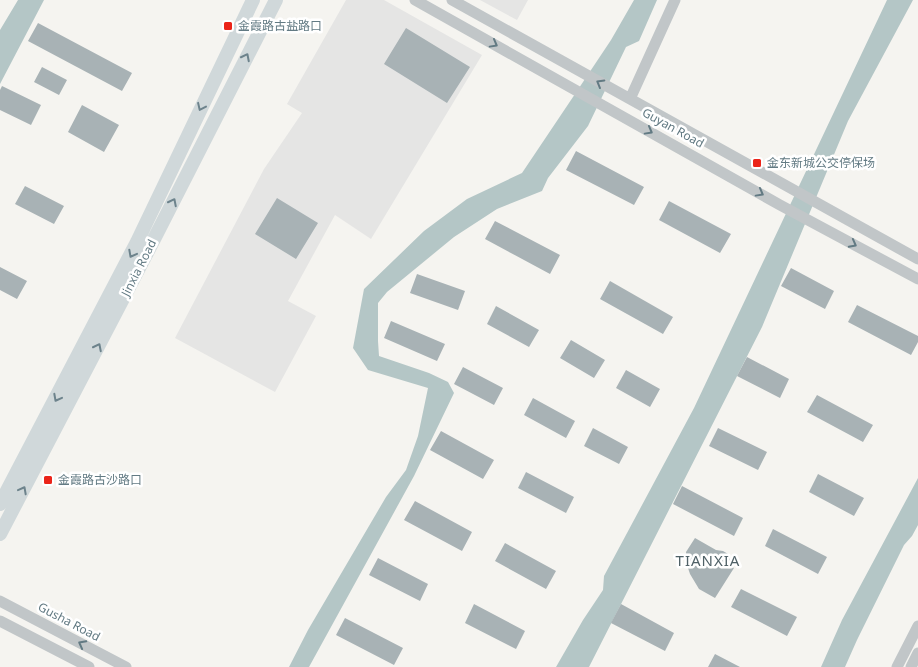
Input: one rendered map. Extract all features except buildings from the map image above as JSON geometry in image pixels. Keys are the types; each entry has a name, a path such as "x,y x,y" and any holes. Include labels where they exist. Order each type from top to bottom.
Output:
{"main road":[{"name":"Jinxia Road","path":"0,504 137,242 253,0"},
{"name":"Jinxia Road","path":"0,534 276,0"}],"street":[{"name":"Guyan Road","path":"415,0 780,205 918,279"},
{"name":"Guyan Road","path":"452,0 918,259"},
{"path":"630,99 675,0"},
{"name":"Gusha Road","path":"0,601 126,667"},
{"path":"0,621 89,667"},
{"path":"897,667 918,626"},
{"path":"910,667 918,653"}],"shaded area":[{"path":"18,0 44,0 0,84 0,30"},
{"path":"346,0 384,0 482,55 371,239 335,215 288,301 316,316 275,392 175,338 264,169 302,113 287,104"},
{"path":"480,0 528,0 517,20"},
{"path":"634,0 657,0 639,41 626,47 588,126 548,178 542,191 497,209 454,237 387,292 378,303 379,356 429,373 448,382 454,393 414,476 309,667 289,667 308,630 386,497 406,470 418,436 428,388 368,370 353,348 364,289 424,231 467,199 522,173 611,40"},
{"path":"887,0 913,0 848,121 762,327 589,667 556,667 603,590 604,576 694,408"},
{"path":"918,478 918,525 904,545 845,667 821,667 842,620"}],"place":[{"name":"金霞路古盐路口","path":"228,26"},
{"name":"金东新城公交停保场","path":"757,163"},
{"name":"金霞路古沙路口","path":"48,480"}],"district":[{"name":"TIANXIA","path":"708,561"}]}
